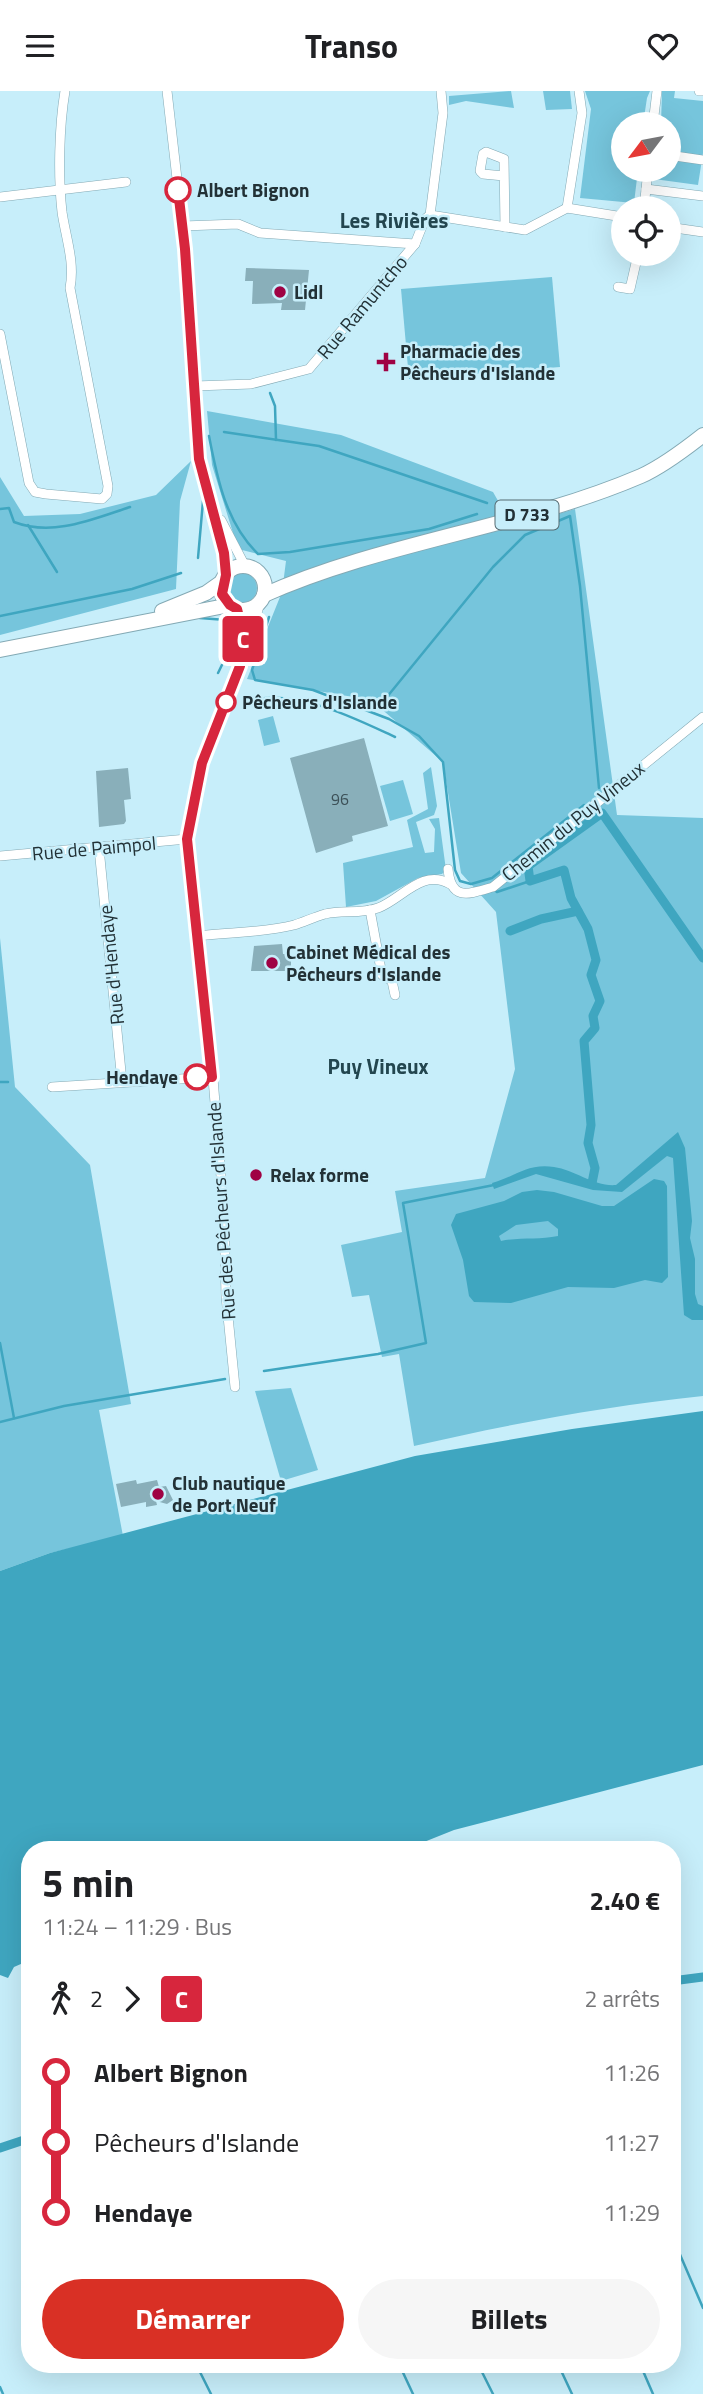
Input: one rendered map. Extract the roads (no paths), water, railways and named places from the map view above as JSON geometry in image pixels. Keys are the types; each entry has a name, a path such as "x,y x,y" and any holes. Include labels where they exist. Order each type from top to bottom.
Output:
{"main road":[{"name":"D 733","path":"262,599 340,568 511,520 642,475 703,435"},
{"path":"0,650 121,625 234,607 250,609 262,599 262,577 256,570 245,566 231,570 224,578 195,597 121,625"},
{"name":"D 733","path":"262,577 284,577 340,568"},
{"path":"224,578 222,594 234,607"}],"street":[{"path":"0,334 29,483 35,492 102,499 107,494 108,486 88,370 70,289 73,271 61,190 65,91"},
{"path":"167,91 183,226 199,459 224,553 224,578"},
{"path":"441,91 447,91"},
{"name":"Rue Ramuntcho","path":"195,386 251,384 309,369 415,244 425,219 430,215 443,113 441,91"},
{"path":"567,208 582,113 579,91"},
{"path":"654,112 657,91"},
{"path":"681,157 703,160"},
{"path":"504,176 505,227"},
{"path":"0,197 126,182"},
{"path":"645,196 647,182"},
{"path":"646,189 703,196"},
{"path":"430,215 525,230 567,208 611,215"},
{"path":"183,226 238,224 260,233 415,244"},
{"path":"681,229 703,232"},
{"path":"618,287 630,289 635,266"},
{"path":"209,492 234,550 245,566"},
{"name":"Rue des Pêcheurs d'Islande","path":"235,1387 226,1301 224,1213 187,839 202,763 240,666 262,599"},
{"name":"Rue des Pêcheurs d'Islande","path":"234,607 244,638 240,666"},
{"name":"Chemin du Puy Vineux","path":"370,910 380,907 420,882 442,880 456,891 468,894 491,887 703,717"},
{"name":"Rue de Paimpol","path":"0,856 187,839"},
{"name":"Rue d'Hendaye","path":"99,848 122,1082"},
{"path":"448,869 450,884"},
{"path":"198,936 264,930 293,925 326,914 370,910 382,975 392,981 395,995"},
{"path":"52,1087 212,1077"}],"waterway":[{"path":"270,393 275,406 276,440"},
{"path":"224,432 319,446 487,503"},
{"path":"209,436 224,499 238,528 258,554 290,552 429,529 477,514"},
{"path":"198,558 203,501"},
{"path":"0,509 9,508 14,522 43,528 73,525 130,507"},
{"path":"382,703 493,567 525,535 570,516 580,586 599,788"},
{"path":"28,525 57,572"},
{"path":"0,616 132,589 181,573"},
{"path":"269,617 252,670 255,680 313,690 389,719 419,736 443,762 455,870 460,881 471,884 492,878 584,805"},
{"path":"200,618 226,620 229,627 229,647 218,673"},
{"path":"246,702 264,698 303,701 342,713 395,737"},
{"path":"592,1183 595,1168 588,1143 591,1125 584,1041 595,1028 593,1016 600,1001 591,975 596,960 588,929 571,898 564,870 530,881 528,866 602,813 703,958"},
{"path":"495,890 497,892 530,881"},
{"path":"510,931 541,919 578,911"},
{"path":"0,1082 8,1082"},
{"path":"264,1371 378,1354 426,1343 403,1203 494,1185"},
{"path":"0,1343 14,1418"},
{"path":"0,1422 64,1406 225,1379"},
{"path":"681,1980 703,1977"},
{"path":"0,2148 21,2141"},
{"path":"681,2257 703,2308"},
{"path":"200,2373 211,2394"},
{"path":"403,2373 413,2394"},
{"path":"482,2373 493,2394"},
{"path":"562,2373 572,2394"},
{"path":"644,2373 653,2394"},
{"path":"0,2387 3,2394"}],"place":[{"name":"Albert Bignon","path":"178,190"},
{"name":"Lidl","path":"280,292"},
{"name":"Pharmacie des Pêcheurs d'Islande","path":"386,362"},
{"name":"Pêcheurs d'Islande","path":"226,702"},
{"name":"Cabinet Médical des Pêcheurs d'Islande","path":"272,963"},
{"name":"Hendaye","path":"197,1077"},
{"name":"Relax forme","path":"256,1175"},
{"name":"Club nautique de Port Neuf","path":"158,1494"}],"district":[{"name":"Les Rivières","path":"394,221"},
{"name":"Puy Vineux","path":"378,1067"}]}
